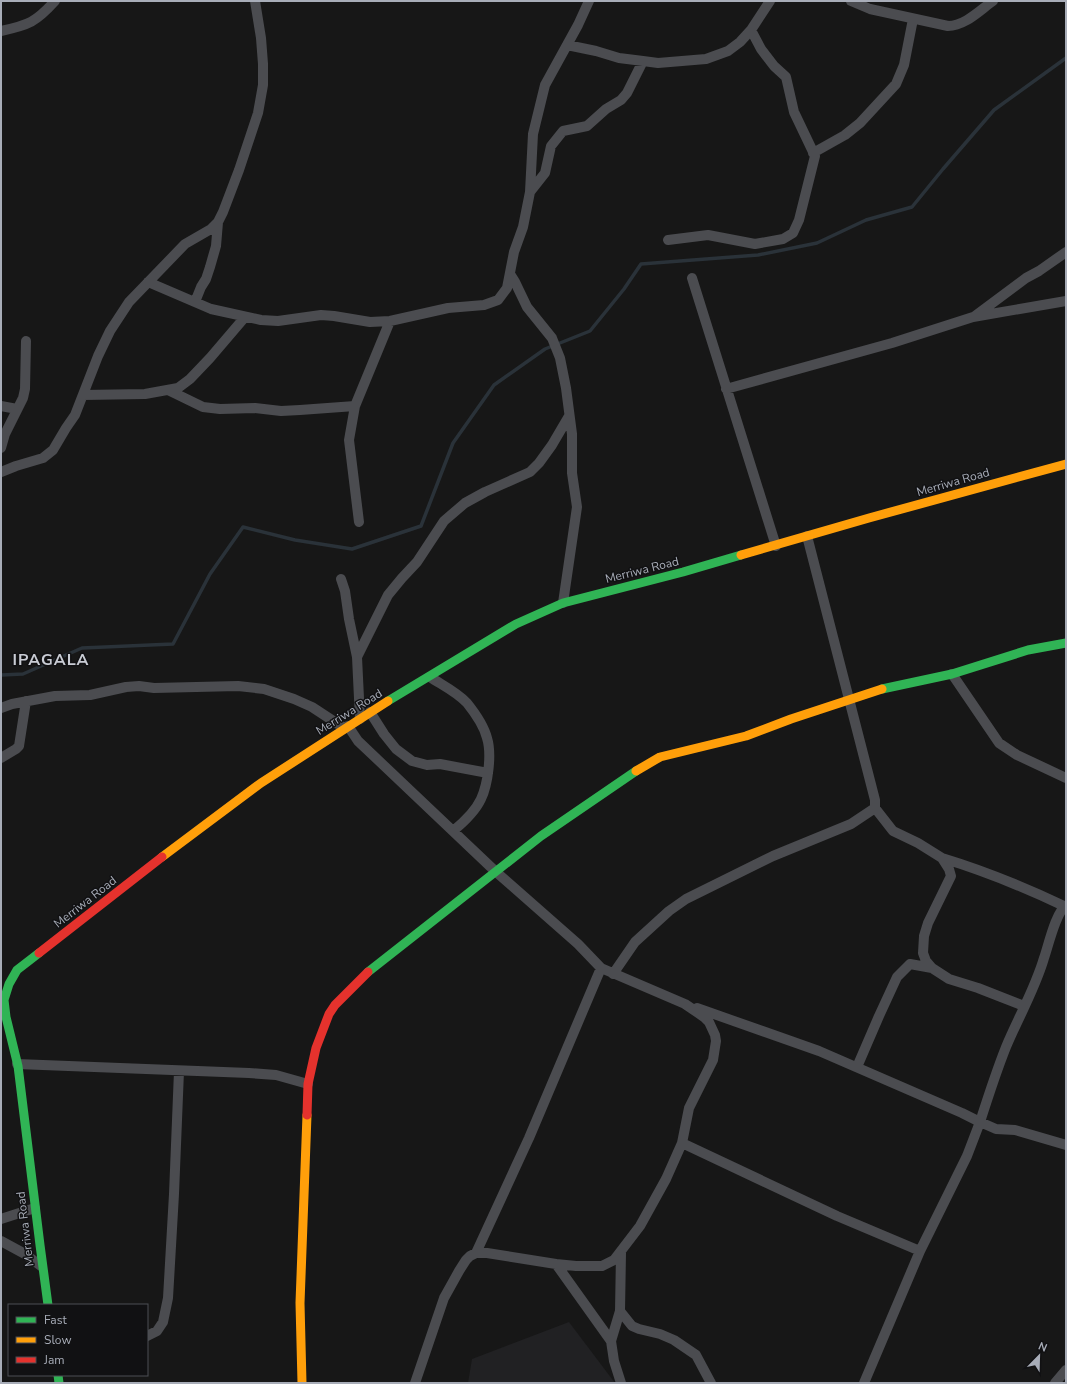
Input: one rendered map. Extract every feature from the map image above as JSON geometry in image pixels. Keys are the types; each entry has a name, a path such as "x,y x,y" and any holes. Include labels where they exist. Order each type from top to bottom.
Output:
{"street":[{"path":"1,31 30,23 39,17 55,1"},
{"path":"195,302 210,267 216,246 218,222 239,170 258,113 263,85 262,51 255,1"},
{"path":"148,282 211,309 261,320 278,321 321,315 370,322 390,321 448,308 484,306 498,300 507,288 514,252 523,227 530,192 533,134 543,90 547,79 578,25 589,1"},
{"path":"567,44 619,58 658,63 706,59 719,56 740,42 751,30 770,1"},
{"path":"851,1 870,9 952,26 971,17 993,1"},
{"path":"813,153 845,135 860,123 896,84 904,65 913,19"},
{"path":"668,240 708,235 755,244 783,239 793,233 799,220 810,181 815,156 794,112 786,77 774,66 761,49 751,30"},
{"path":"530,192 545,173 551,146 563,131 587,126 606,109 621,100 627,93 643,61"},
{"path":"1,472 43,458 52,452 66,428 76,415 98,356 110,331 129,302 185,244 205,233 218,222"},
{"path":"973,317 1026,278 1039,271 1066,252"},
{"path":"510,274 527,307 552,338 560,358 566,388 572,434 572,473 577,507 563,603"},
{"path":"692,278 776,546"},
{"path":"726,389 892,343 973,317 1066,301"},
{"path":"83,396 145,394 180,387 210,358 245,317"},
{"path":"359,522 349,440 355,406 390,321"},
{"path":"1,448 5,434 25,390 26,341"},
{"path":"168,390 203,407 220,409 255,408 281,411 355,406"},
{"path":"1,406 17,409"},
{"path":"357,657 388,595 417,562 444,521 465,503 485,492 530,472 539,463 552,445 569,416"},
{"name":"Merriwa Road","path":"48,1304 41,1266 17,1064 9,1034 2,997 17,970 217,815 261,783 370,712 516,624 563,603 683,572 1066,464"},
{"path":"807,536 875,800 875,808 892,831 918,843 942,858 975,868 1022,886 1065,906 1061,910 1052,932 1033,988 1005,1048 967,1156 920,1251 864,1383"},
{"path":"341,579 345,591 357,657 360,719"},
{"path":"302,1383 300,1304 308,1084 321,1031 329,1014 335,1005 369,971 541,836 638,769 660,757 746,736 791,719 884,688 952,674 1028,650 1066,643"},
{"path":"952,674 999,743 1017,755 1066,778"},
{"path":"430,677 460,696 468,704 477,717 488,739 488,773 481,799 465,821 453,831"},
{"path":"1,708 26,701 55,696 90,695 126,687 139,686 154,688 238,686 264,689 294,698 346,727 358,741 495,871 578,944 601,968 686,1004 819,1051 996,1129 1015,1130 1066,1146"},
{"path":"1,758 19,746 26,701"},
{"path":"370,712 396,749 412,761 427,765 440,764 488,773"},
{"path":"613,974 635,942 669,911 686,899 773,856 851,824 875,808"},
{"path":"942,858 949,869 951,876 928,923 923,943 924,957 932,968 949,979 978,988 1024,1006"},
{"path":"857,1067 878,1016 897,977 910,964 932,968"},
{"path":"415,1383 444,1298 461,1266 476,1252 529,1138 601,968"},
{"path":"6,971 17,970"},
{"path":"476,1252 556,1264 602,1266 614,1260 621,1253 640,1226 666,1180 682,1143 689,1108 713,1060 716,1041 710,1022 686,1004"},
{"path":"17,1064 276,1075 308,1084"},
{"path":"148,1336 158,1331 163,1322 168,1298 179,1071"},
{"path":"682,1143 837,1216 920,1251"},
{"path":"1,1219 35,1208"},
{"path":"1,1241 25,1254 41,1266"},
{"path":"621,1253 620,1311 611,1341 614,1361 621,1383"},
{"path":"556,1264 611,1341"},
{"path":"620,1311 632,1326 660,1334 674,1340 696,1355 711,1383"},
{"path":"1055,1383 1066,1370"}],"shaded area":[{"path":"569,1322 615,1383 468,1383 472,1359"}],"waterway":[{"path":"1,675 23,674 82,648 173,644 210,574 243,527 295,540 352,549 421,526 453,443 494,385 545,349 590,331 624,289 641,264 758,255 817,243 866,220 912,207 994,110 1066,58"}],"traffic: fast":[{"path":"388,701 516,624 563,603 683,572 741,555"},
{"path":"882,689 952,674 1028,650 1066,643"},
{"path":"368,972 541,836 636,771"},
{"path":"39,953 17,970 9,984 4,1000 6,1017 18,1066 48,1304"},
{"path":"58,1376 59,1383"}],"traffic: slow":[{"path":"741,555 1066,464"},
{"path":"636,771 660,757 746,736 791,719 882,689"},
{"path":"162,857 261,783 388,701"},
{"path":"302,1383 300,1303 307,1115"}],"traffic: jam":[{"path":"39,953 162,857"},
{"path":"307,1115 308,1084 316,1048 329,1014 335,1005 368,972"}],"district":[{"name":"IPAGALA","path":"51,659"}]}
